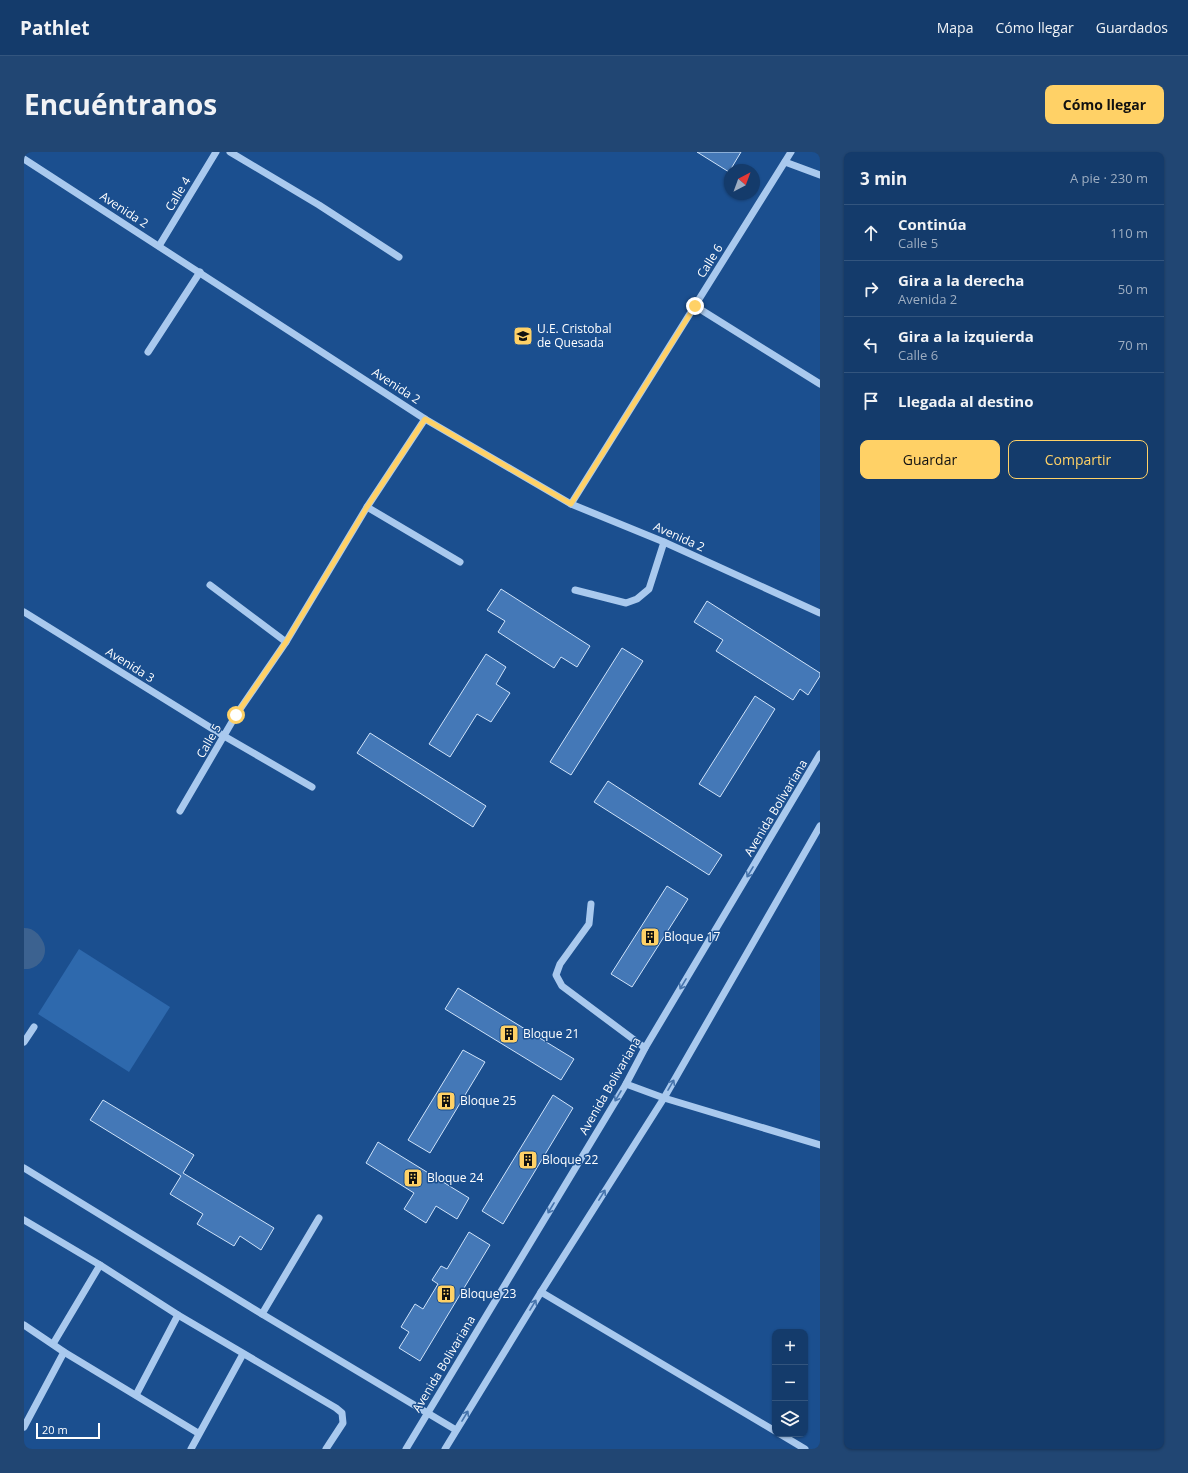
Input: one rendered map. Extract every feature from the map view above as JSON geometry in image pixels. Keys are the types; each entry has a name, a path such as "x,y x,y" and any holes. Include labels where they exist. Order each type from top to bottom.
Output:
{"street":[{"name":"Calle 4","path":"159,246 216,152"},
{"path":"230,152 319,205 399,257"},
{"name":"Calle 6","path":"571,504 791,152"},
{"name":"Avenida 2","path":"24,160 200,272 425,419 571,504 664,542 820,613"},
{"path":"785,162 820,175"},
{"path":"148,352 200,272"},
{"path":"695,306 820,384"},
{"name":"Calle 5","path":"180,811 236,715 286,642 367,507 425,419"},
{"path":"367,507 460,562"},
{"path":"575,590 626,603 637,599 649,589 664,542"},
{"path":"210,585 286,642"},
{"name":"Avenida 3","path":"24,612 224,736 312,788"},
{"name":"Avenida Bolivariana","path":"406,1449 626,1084 645,1048 820,754"},
{"path":"445,1449 541,1292 664,1098 820,826"},
{"path":"591,904 589,924 560,964 556,974 562,986 645,1048"},
{"path":"24,1042 34,1027"},
{"path":"626,1084 664,1098 820,1145"},
{"path":"24,1168 262,1314 456,1430"},
{"path":"262,1314 320,1218"},
{"path":"24,1220 100,1265 178,1315 336,1408 342,1413 343,1423 326,1449"},
{"path":"52,1344 100,1265"},
{"path":"541,1292 772,1429"},
{"path":"136,1396 178,1315"},
{"path":"24,1325 64,1352 198,1433"},
{"path":"24,1426 64,1352"},
{"path":"190,1449 243,1354"},
{"path":"785,1437 805,1449"}],"shaded area":[{"path":"79,949 170,1007 129,1072 38,1014"}],"building":[{"path":"697,152 741,152 734,164 724,164 724,169"},
{"path":"501,589 590,646 577,667 561,657 554,668 498,632 505,621 487,610"},
{"path":"707,601 820,673 820,676 808,695 800,689 793,700 716,651 723,640 694,622"},
{"path":"622,648 643,661 571,775 550,762"},
{"path":"486,654 506,667 496,684 510,693 491,722 477,714 450,757 429,744"},
{"path":"755,696 775,709 720,797 699,784"},
{"path":"370,733 486,806 473,827 357,753"},
{"path":"608,781 722,855 709,875 594,802"},
{"name":"Bloque 17","path":"667,886 688,899 632,987 611,974"},
{"name":"Bloque 21","path":"458,988 574,1059 561,1080 445,1009"},
{"name":"Bloque 25","path":"463,1050 485,1062 430,1153 408,1140"},
{"name":"Bloque 22","path":"553,1095 573,1108 503,1224 482,1211"},
{"path":"103,1100 194,1155 183,1173 274,1228 261,1250 240,1236 234,1246 197,1224 203,1214 170,1194 181,1176 90,1120"},
{"name":"Bloque 24","path":"378,1142 469,1198 457,1219 436,1206 426,1223 404,1209 414,1193 366,1163"},
{"name":"Bloque 23","path":"469,1232 490,1245 420,1361 399,1348 409,1332 401,1327 415,1304 423,1309 438,1284 432,1280 441,1266 447,1269"}],"place":[{"name":"U.E. Cristobal de Quesada","path":"523,336"},
{"name":"Bloque 17","path":"650,937"},
{"name":"Bloque 21","path":"509,1034"},
{"name":"Bloque 25","path":"446,1101"},
{"name":"Bloque 22","path":"528,1160"},
{"name":"Bloque 24","path":"413,1178"},
{"name":"Bloque 23","path":"446,1294"}],"route":[{"path":"236,715 286,642 367,507 425,419 571,504 695,306"}]}
